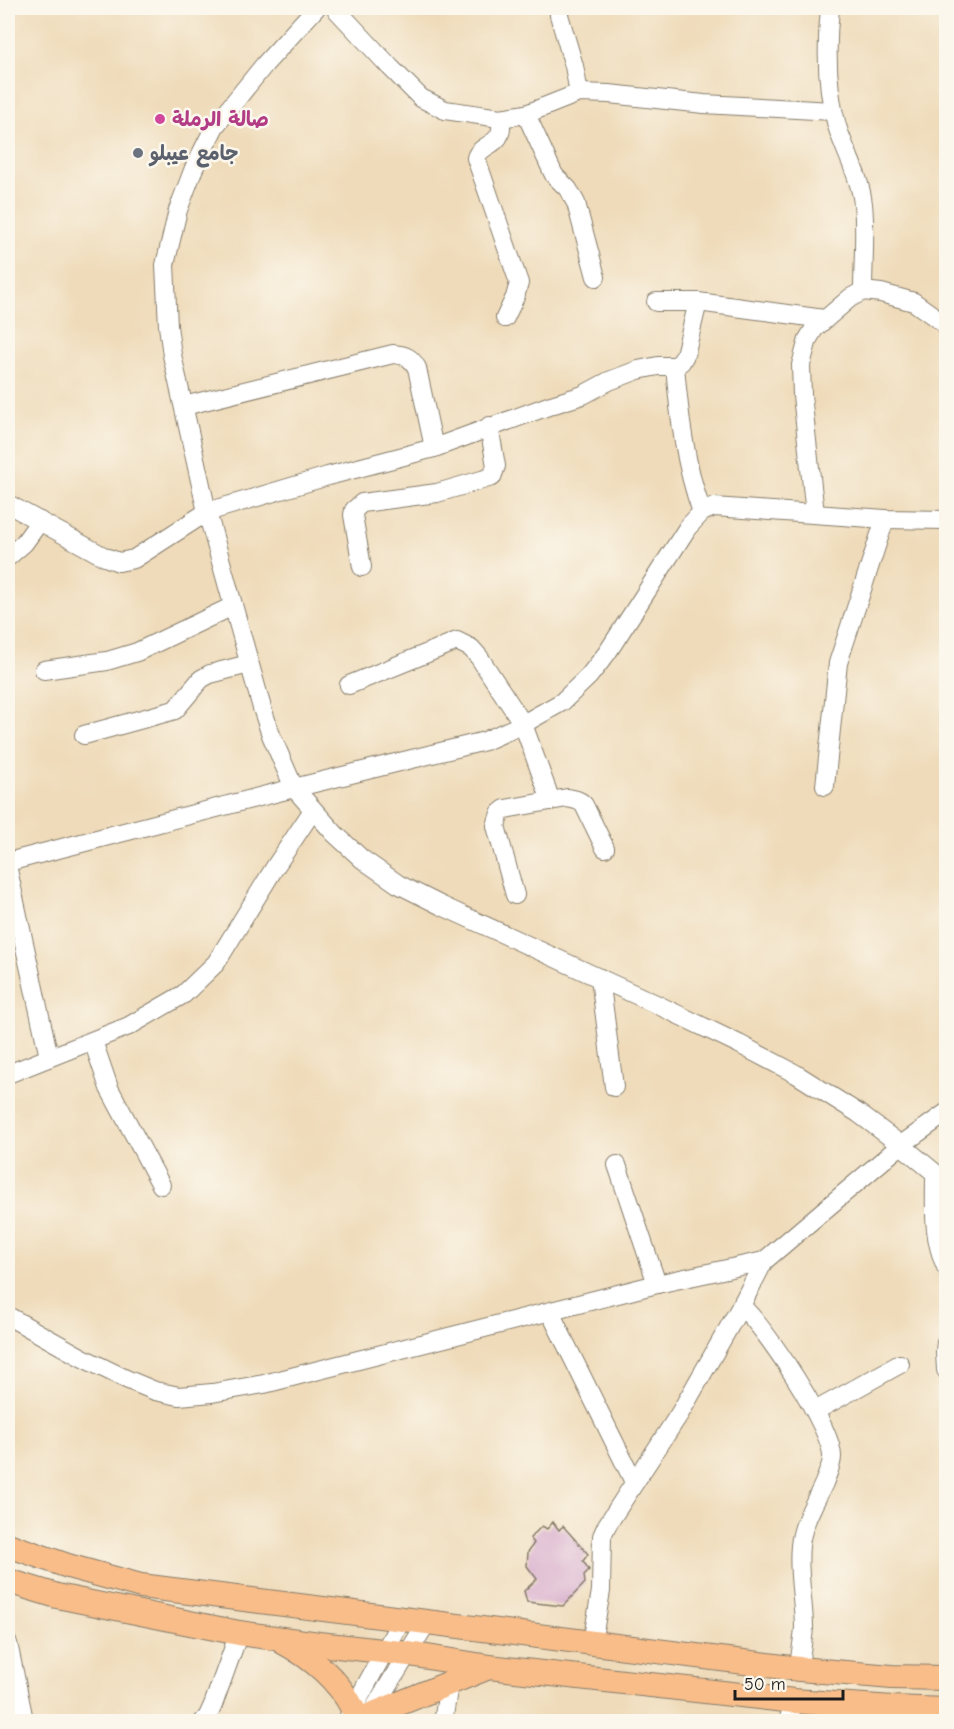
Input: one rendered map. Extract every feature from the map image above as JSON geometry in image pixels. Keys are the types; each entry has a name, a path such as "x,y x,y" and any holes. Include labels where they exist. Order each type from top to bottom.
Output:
{"main road":[{"path":"8,1545 68,1566 141,1586 799,1669 892,1677 946,1678"},
{"path":"8,1581 57,1596 239,1633 397,1653 791,1711 892,1708 946,1710"},
{"path":"276,1637 303,1653 337,1685 359,1717 489,1667"}],"street":[{"path":"316,8 265,64 215,126 194,168 178,210 165,266 172,355 207,512 271,735 294,788 362,859 398,884 739,1044 796,1074 849,1107 901,1145 941,1178 935,1231 946,1267"},
{"path":"335,8 421,98 445,110 500,118 526,114 579,93 704,104 833,111"},
{"path":"559,8 579,93"},
{"path":"830,8 828,72 833,111 860,188 863,204 863,291"},
{"path":"526,114 554,175 568,189 576,203 596,277"},
{"path":"500,118 499,137 479,151 476,158 519,283 505,318"},
{"path":"815,514 802,395 801,364 808,339 814,329 850,298 863,291 881,292 914,303 946,325"},
{"path":"656,302 698,302 824,319"},
{"path":"8,504 105,557 119,562 134,559 207,512 328,476 434,448 489,426 583,395 609,381 638,370 658,366 675,366 685,355 698,302"},
{"path":"184,406 393,354 404,355 413,360 417,368 434,448"},
{"path":"675,366 677,394 693,488 702,512"},
{"path":"362,567 353,515 358,506 362,503 437,493 492,477 496,466 489,426"},
{"path":"8,862 485,741 523,724 562,702 589,676 607,653 688,527 702,512 714,507 885,519 946,520"},
{"path":"825,786 838,663 885,519"},
{"path":"8,557 24,543 40,521"},
{"path":"44,670 107,661 137,652 233,606"},
{"path":"349,685 457,641 471,648 523,724 551,801"},
{"path":"84,735 175,710 201,679 210,674 249,664"},
{"path":"515,895 496,826 500,813 505,809 567,798 581,802 605,848"},
{"path":"8,1074 129,1026 184,994 216,963 313,810"},
{"path":"8,870 50,1057"},
{"path":"600,978 614,1088"},
{"path":"93,1041 109,1088 161,1185"},
{"path":"592,1643 602,1591 602,1536 612,1515 680,1413 764,1261 901,1145 946,1113"},
{"path":"617,1165 657,1284"},
{"path":"8,1316 126,1379 155,1391 178,1396 264,1384 657,1284 764,1261"},
{"path":"741,1306 772,1344 822,1421 832,1457 829,1472 804,1527 800,1546 799,1576 804,1628 799,1669"},
{"path":"550,1311 634,1482"},
{"path":"946,1342 946,1370"},
{"path":"815,1411 900,1364"},
{"path":"397,1653 402,1619"},
{"path":"359,1717 397,1653 427,1622"},
{"path":"203,1722 210,1710 239,1633"},
{"path":"8,1643 23,1715"},
{"path":"443,1722 449,1684"}],"building":[{"path":"553,1522 559,1530 563,1526 588,1554 583,1561 589,1570 584,1575 585,1583 563,1606 527,1602 524,1591 537,1579 527,1566 528,1552 534,1543 530,1538 542,1526 547,1529"}],"place":[{"name":"صالة الرملة","path":"160,119"},
{"name":"جامع عيبلو","path":"138,153"}]}
